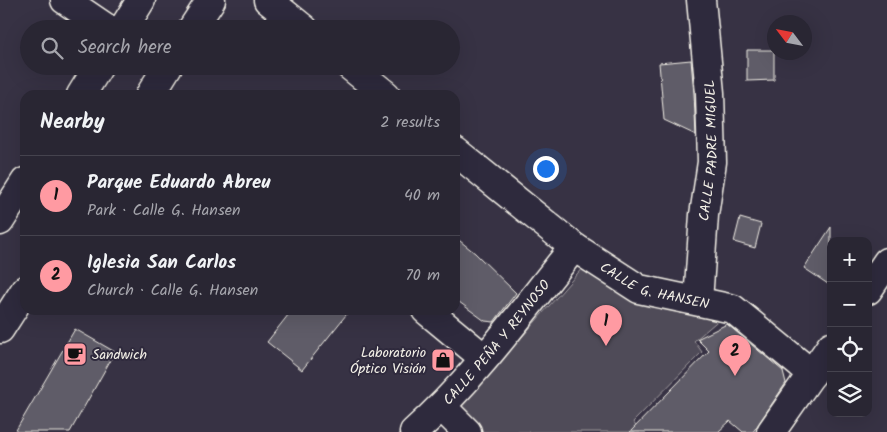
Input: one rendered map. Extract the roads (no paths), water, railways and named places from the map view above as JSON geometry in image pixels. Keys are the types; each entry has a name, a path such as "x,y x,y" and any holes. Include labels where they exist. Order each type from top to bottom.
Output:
{"street":[{"path":"65,0 95,20"},
{"path":"129,20 141,0"},
{"path":"198,20 211,0"},
{"path":"268,0 293,20"},
{"name":"CALLE PADRE MIGUEL","path":"698,301 704,215 712,162 710,93 701,0"},
{"path":"84,90 93,75"},
{"path":"361,75 380,90"},
{"name":"CALLE G. HANSEN","path":"460,155 574,247 639,289 733,309 812,374"},
{"path":"0,221 20,190"},
{"name":"CALLE PEÑA Y REYNOSO","path":"414,432 442,407 574,247"},
{"path":"872,284 887,262"},
{"path":"0,329 20,298"},
{"path":"432,315 484,358"},
{"path":"771,432 827,352"},
{"path":"442,407 467,432"}],"place":[{"name":"Parque Eduardo Abreu","path":"606,346"},
{"name":"Sandwich","path":"75,354"},
{"name":"Laboratorio Óptico Visión","path":"443,360"},
{"name":"Iglesia San Carlos","path":"735,376"}]}
